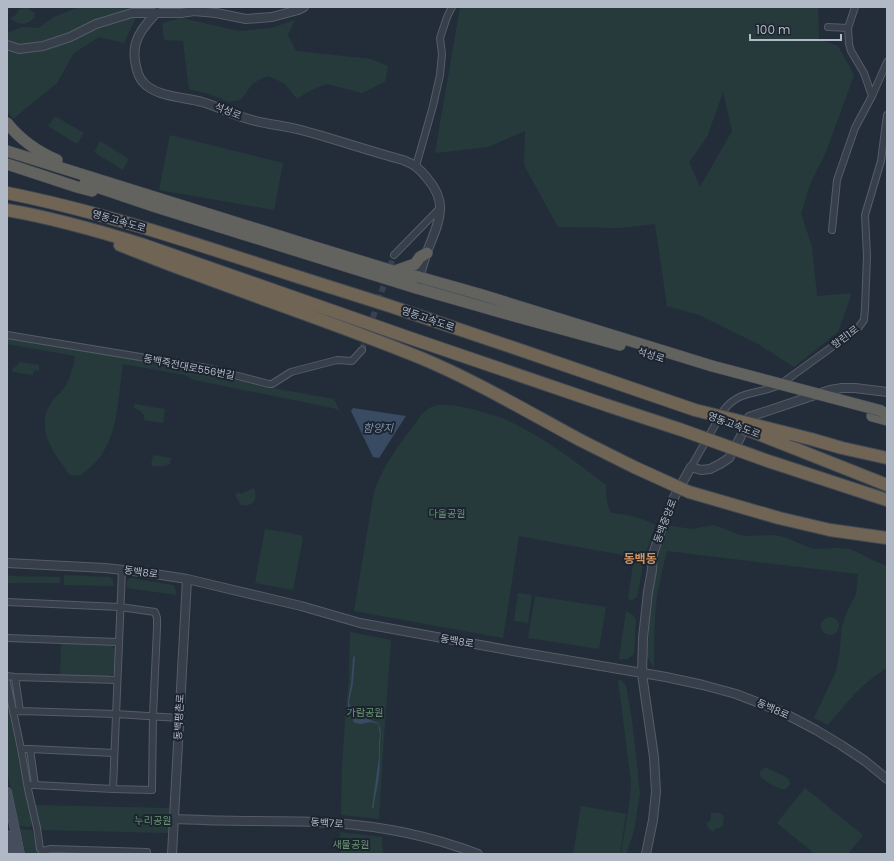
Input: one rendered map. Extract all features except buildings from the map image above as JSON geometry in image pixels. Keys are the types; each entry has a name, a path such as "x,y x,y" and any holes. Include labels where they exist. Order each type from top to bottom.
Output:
{"highway":[{"path":"7,123 27,142 45,155 106,182"},
{"name":"석성로","path":"7,151 395,272 417,282"},
{"name":"석성로","path":"7,157 156,207 417,282 500,312 882,415"},
{"path":"7,164 161,216 422,297 500,312"},
{"path":"77,187 156,207"},
{"name":"영동고속도로","path":"7,193 89,212 161,233 388,305 695,410 887,485"},
{"name":"영동고속도로","path":"7,210 59,221 151,247 410,338 682,430 768,461 887,500"},
{"path":"59,221 188,272 422,358 490,391 580,440 689,492 779,518 830,530 887,538"},
{"path":"395,272 415,264 420,257 427,253"},
{"path":"417,282 542,314 712,370"},
{"path":"695,410 842,448 887,458"},
{"name":"영동고속도로","path":"842,467 887,481"},
{"name":"영동고속도로","path":"830,481 887,503"}],"main road":[{"path":"7,792 20,854"},
{"path":"7,835 11,854"}],"street":[{"path":"7,46 19,49 43,46 70,37 96,24 132,13 194,11 216,12 246,20 272,17 304,7"},
{"path":"416,166 440,75 442,54 440,38 452,7"},
{"path":"855,7 848,28 849,44 851,51 864,74 872,96"},
{"name":"석성로","path":"157,12 141,31 134,55 136,69 139,75 143,82 152,89 164,94 204,102 244,118 326,137 403,160 416,166 433,185 438,195 441,207"},
{"path":"828,27 848,28"},
{"path":"832,230 836,180 855,128 872,96 887,62"},
{"name":"향린1로","path":"691,467 723,411 733,399 774,387 785,381 858,328 864,320 867,256 865,215 881,161 887,115"},
{"path":"417,282 436,229 441,207"},
{"path":"394,255 441,207"},
{"name":"동백죽전대로556번길","path":"7,335 207,368 269,384 272,384 292,372 337,360 352,361 362,350"},
{"path":"691,467 701,470 710,469 729,458 749,417 830,390 855,388 887,392"},
{"name":"동백중앙로","path":"646,854 653,820 656,792 654,757 642,674 643,638 653,554 671,503 691,467"},
{"name":"동백8로","path":"7,563 122,570 187,579 301,606 360,623 642,674 666,677 720,689 780,711 816,730 865,761 887,779"},
{"path":"113,789 122,570"},
{"name":"동백평촌로","path":"172,854 187,579"},
{"path":"7,602 120,607 155,612 157,618 152,790 36,785 30,785 28,789"},
{"path":"7,638 118,642"},
{"path":"7,676 117,680"},
{"path":"15,677 16,711 21,749 40,849 42,852 147,852 147,854"},
{"path":"7,682 16,711"},
{"path":"16,711 116,714 179,718"},
{"path":"21,749 114,753"},
{"path":"30,749 36,785"},
{"name":"동백7로","path":"173,819 300,821 356,825 411,834 446,843 478,854"}],"green space":[{"path":"23,7 28,7 35,13 35,16 30,22 20,24 10,18 17,13 20,8 23,9"},
{"path":"79,7 141,7 124,43 99,37 74,53 57,83 13,119 7,111 7,33 22,27 38,28 54,17"},
{"path":"460,7 818,7 819,39 838,46 854,75 826,152 811,182 801,213 812,247 817,296 852,293 838,332 794,367 758,344 699,315 667,306 655,224 619,228 558,227 524,165 525,131 488,147 435,153","holes":["723,92 732,131 700,187 689,162 707,137"]},
{"path":"182,18 239,31 271,28 295,20 288,35 296,51 371,59 388,66 385,82 362,93 327,84 309,91 297,99 284,83 267,76 253,83 241,100 229,102 209,94 189,89 183,41 164,40 162,23"},
{"path":"55,116 84,133 77,144 48,126"},
{"path":"170,135 283,163 274,210 159,190"},
{"path":"100,141 129,159 123,170 94,152"},
{"path":"7,337 199,369 267,387 334,399 340,412 333,408 194,380 185,375 123,364 117,412 111,436 106,447 96,462 80,476 70,475 52,448 45,430 45,420 47,410 56,396 62,391 69,379 75,356 7,344"},
{"path":"20,362 39,365 39,371 34,370 33,375 12,372 13,368"},
{"path":"134,404 165,409 163,423 144,420 144,415 139,410 134,408"},
{"name":"다올공원","path":"437,405 467,408 505,419 532,433 558,449 606,485 607,503 611,513 639,518 655,525 644,559 637,597 632,600 628,599 634,557 519,536 503,638 354,611 376,486 400,443 422,414 429,408"},
{"path":"153,455 171,458 170,464 158,467 151,465"},
{"path":"254,488 254,501 249,505 241,505 235,495 239,492 241,494"},
{"path":"666,525 691,529 714,525 740,535 772,535 784,537 813,549 849,549 887,566 887,668 869,680 848,701 828,725 814,718 836,671 842,626 856,594 858,574 667,551 657,596 654,668 647,656 651,592 658,562 656,560"},
{"path":"265,529 301,535 303,538 293,590 255,583"},
{"path":"64,575 110,577 114,586 64,585"},
{"path":"7,576 60,577 60,583 7,583"},
{"path":"130,578 173,585 176,590 176,595 127,588 127,581"},
{"path":"518,593 532,595 528,623 514,621"},
{"path":"535,596 606,607 599,649 528,638"},
{"path":"626,611 633,615 636,620 634,654 629,658 619,659"},
{"path":"830,617 836,620 839,626 836,632 830,635 824,632 821,626 824,620"},
{"name":"가람공원","path":"350,632 391,640 379,819 341,815 342,765 349,678"},
{"path":"61,643 110,645 115,649 114,673 108,677 60,676"},
{"path":"618,680 621,680 626,686 632,720 640,793 634,831 626,854 621,854 630,798 631,782"},
{"path":"7,700 32,820 31,827 19,826 7,770"},
{"path":"765,768 788,778 790,783 788,787 786,789 781,789 761,777 761,771"},
{"path":"805,788 863,835 848,854 815,854 777,823"},
{"name":"누리공원","path":"34,805 169,808 168,833 41,830"},
{"path":"581,806 626,814 620,854 573,854"},
{"path":"711,813 719,813 724,816 723,825 720,828 715,829 714,832 709,829 706,823 710,819"},
{"path":"20,829 32,830 38,854 26,854"},
{"name":"새물공원","path":"340,832 382,837 383,854 341,854"}],"water":[{"name":"함양지","path":"353,408 406,416 379,458 373,457 351,411"},
{"path":"355,655 353,684 349,701 351,710 354,712 364,713 368,719 378,723 381,731 378,785 373,809 380,734 378,724 371,722 361,724 355,723 348,710 353,658"}],"tunnel":[{"path":"370,326 394,255"},
{"path":"362,350 367,335"}],"district":[{"name":"동백동","path":"640,558"}]}
